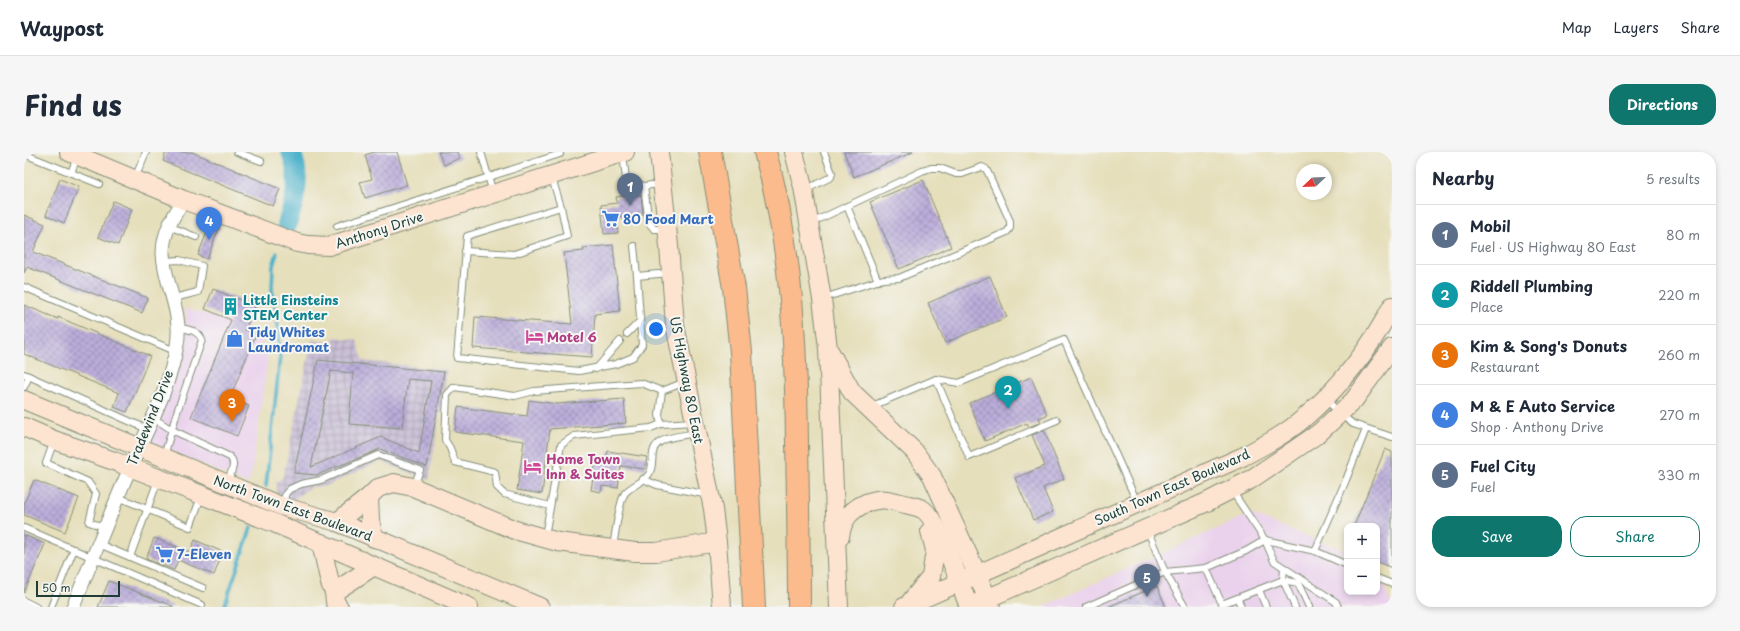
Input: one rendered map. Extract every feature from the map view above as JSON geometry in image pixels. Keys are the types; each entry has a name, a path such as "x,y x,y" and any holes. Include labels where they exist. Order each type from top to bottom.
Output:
{"highway":[{"path":"710,152 734,288 741,352 754,607"},
{"path":"765,152 773,180 783,236 791,296 796,370 799,607"}],"main road":[{"name":"Anthony Drive","path":"73,154 96,160 134,179 184,200 297,242 308,245 329,246 490,185 551,174 624,152"},
{"name":"US Highway 80 East","path":"659,152 675,325 710,495 717,542 722,607"},
{"path":"794,152 804,191 822,299 828,348 839,607"},
{"name":"South Town East Boulevard","path":"968,607 989,602 1231,490 1269,468 1319,433 1354,400 1385,342 1392,306"},
{"name":"South Town East Boulevard","path":"906,606 1242,457 1303,419 1325,398 1358,361 1385,342"},
{"path":"828,348 852,392 914,451 932,476 989,602"},
{"name":"North Town East Boulevard","path":"24,400 226,483 321,543 469,607"},
{"name":"North Town East Boulevard","path":"25,429 159,478 201,496 278,515 337,522 540,607"},
{"path":"337,522 378,488 386,485 402,484 413,487 515,530 583,546 656,552 717,542"},
{"path":"369,497 370,520 374,538"},
{"path":"837,556 841,526 848,515 859,506 872,501 887,499 923,509 934,522 968,607"},
{"path":"1137,504 1147,528"},
{"path":"906,606 931,577 935,550 928,527 909,506"},
{"path":"321,543 330,583 336,599 374,566"}],"street":[{"name":"Tradewind Drive","path":"73,607 94,557 104,527 168,381 177,344 177,327 174,298 163,253 169,226 173,216 184,200"}],"lane":[{"path":"134,179 146,152"},
{"path":"237,152 261,161"},
{"path":"481,152 490,185"},
{"path":"624,152 626,180 644,186 663,184"},
{"path":"804,191 831,177 832,173 824,152"},
{"path":"24,154 99,184"},
{"path":"71,173 73,154"},
{"path":"337,226 490,185 560,154"},
{"path":"809,224 926,170 940,168 956,174 962,174 982,167 986,169 1010,221 1010,228 1007,232 899,278 878,281 822,299"},
{"path":"465,251 514,254 567,236 561,207 551,174"},
{"path":"644,186 649,223 654,229 667,230"},
{"path":"847,206 878,281"},
{"path":"561,207 467,236 457,358 579,371 616,364 633,357 642,345 634,246"},
{"path":"169,226 196,237"},
{"path":"165,261 179,260 202,266 198,292 174,298"},
{"path":"637,276 671,273"},
{"path":"24,288 175,351"},
{"path":"627,334 640,321"},
{"path":"164,458 177,412 202,340 197,332 177,327"},
{"path":"868,407 936,379 959,383 1064,340 1137,504"},
{"path":"596,369 620,341"},
{"path":"24,387 27,375 150,423 172,430 230,457 233,465 226,483"},
{"path":"936,379 969,457 1057,420"},
{"path":"550,506 504,494 497,487 495,472 454,462 450,448 445,440 448,395 454,388 515,396 534,391 641,383 662,391 687,381"},
{"path":"661,424 659,415 662,391"},
{"path":"1325,398 1339,413 1353,424 1392,437"},
{"path":"545,538 561,445 574,436 651,428 661,424 696,427"},
{"path":"612,549 624,495 649,474 652,468 654,449 660,442 696,427"},
{"path":"1315,551 1346,480 1366,429"},
{"path":"54,440 46,463 88,482 96,494 88,522 104,527"},
{"path":"278,515 286,493 290,489 301,484 321,480 378,455 420,470 413,487"},
{"path":"130,557 159,478"},
{"path":"643,479 657,485 710,495"},
{"path":"1231,490 1265,540 1274,561 1336,602 1338,607"},
{"path":"118,496 190,527 201,496"},
{"path":"24,528 94,557 104,564 202,605"},
{"path":"1147,528 1165,572 1185,607"},
{"path":"1086,607 1165,572 1206,568 1246,551 1265,540 1315,551 1344,564"},
{"path":"99,544 203,588"},
{"path":"51,607 74,549"},
{"path":"1206,568 1223,606 1283,580 1298,583 1308,607"},
{"path":"1284,568 1283,580 1295,607"},
{"path":"1380,579 1392,584"},
{"path":"1259,590 1266,607"},
{"path":"1238,599 1242,607"},
{"path":"24,602 36,607"}],"shaded area":[{"path":"184,308 257,330 268,358 251,476 248,484 154,444 152,440 151,436 181,360 186,342 186,315"},
{"path":"334,337 357,340 363,361 447,370 429,480 380,461 326,486 310,487 293,500 276,492 276,483 283,477 312,340 333,343"},
{"path":"1250,514 1344,551 1344,595 1380,595 1380,577 1392,607 1042,607"}],"building":[{"path":"166,152 192,152 280,189 273,206 163,161"},
{"path":"374,152 397,152 407,185 365,198 360,182 372,179 365,155"},
{"path":"438,152 457,152 460,158 444,165"},
{"path":"844,152 913,152 854,177"},
{"path":"60,179 79,187 64,223 46,215"},
{"path":"923,180 951,247 899,269 870,202"},
{"path":"641,195 643,215 617,217 618,233 604,234 601,205 617,203 616,197"},
{"path":"113,201 132,209 118,245 98,237"},
{"path":"24,215 45,224 33,252 148,298 142,313 27,267 24,273"},
{"path":"211,222 220,226 207,259 198,255"},
{"path":"613,245 620,311 595,314 592,357 473,348 475,317 572,324 564,253 584,251 583,248"},
{"path":"990,276 1007,317 945,343 928,303"},
{"path":"213,289 255,306 245,330 256,334 230,398 249,406 237,436 191,417 231,320 205,309"},
{"path":"24,305 58,319 58,317 150,356 127,412 114,407 119,393 24,354"},
{"path":"318,360 444,372 427,467 380,449 317,475 294,473","holes":["331,371 353,373 349,424 402,428 408,379 431,381 419,453 381,437 311,467"]},
{"path":"1031,377 1047,415 1039,418 1041,422 1029,427 1027,423 985,441 969,403"},
{"name":"Home Town Inn & Suites","path":"624,399 626,423 550,429 542,494 517,490 524,441 455,432 458,407 527,416 529,400 557,404"},
{"path":"1044,430 1064,479 1043,488 1053,512 1033,520 1015,478 1045,466 1032,435"},
{"path":"1385,449 1392,452 1392,568 1380,563 1380,523 1355,523"},
{"name":"Home Town Inn & Suites","path":"608,451 647,457 645,469 621,466 618,488 602,486 601,492 591,490 596,459 606,461"},
{"path":"34,480 79,498 65,532 24,515 24,504"},
{"path":"24,535 45,544 24,593"},
{"path":"154,538 190,552 195,540 223,552 214,575 178,560 174,570 146,559"},
{"path":"109,581 173,606 173,607 98,607"},
{"path":"1157,586 1166,607 1108,607"}],"waterway":[{"path":"287,225 293,206 297,180 291,152"},
{"path":"266,486 280,357 278,327 272,289 273,266 277,253"},
{"path":"224,607 251,528"}],"place":[{"name":"Mobil","path":"630,206"},
{"name":"80 Food Mart","path":"610,219"},
{"name":"M & E Auto Service","path":"209,240"},
{"name":"Little Einsteins STEM Center","path":"230,307"},
{"name":"Motel 6","path":"534,337"},
{"name":"Tidy Whites Laundromat","path":"235,339"},
{"name":"Riddell Plumbing","path":"1008,409"},
{"name":"Kim & Song's Donuts","path":"232,422"},
{"name":"Home Town Inn & Suites","path":"533,466"},
{"name":"7-Eleven","path":"164,554"},
{"name":"Fuel City","path":"1147,597"}]}
